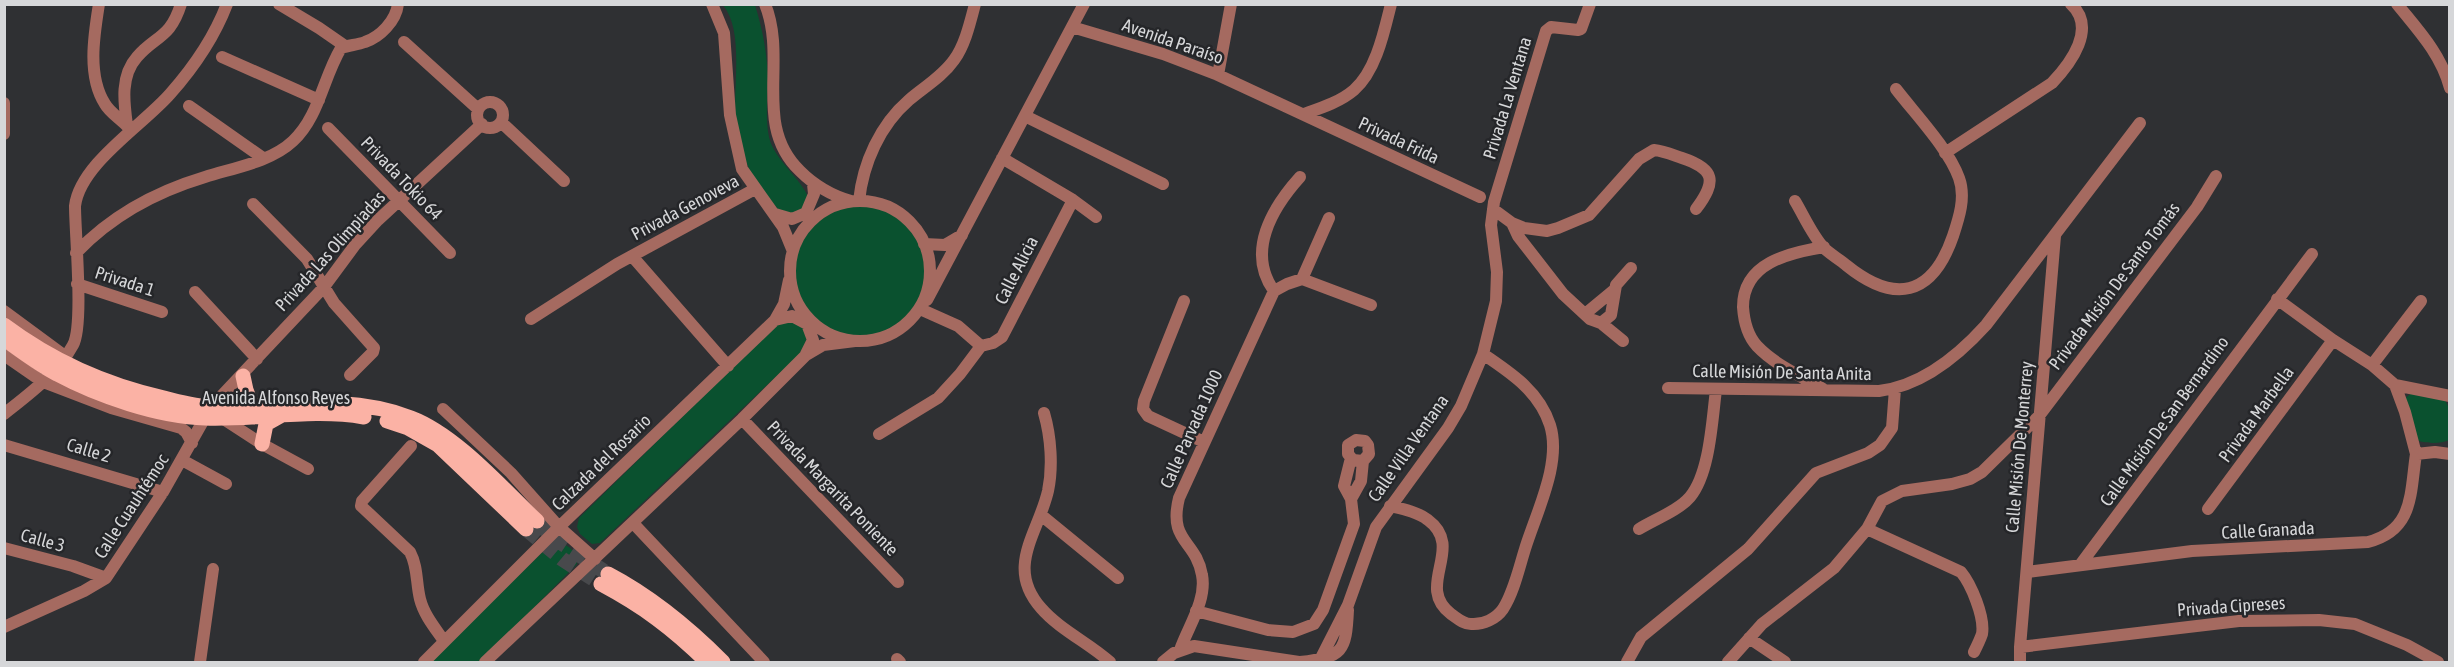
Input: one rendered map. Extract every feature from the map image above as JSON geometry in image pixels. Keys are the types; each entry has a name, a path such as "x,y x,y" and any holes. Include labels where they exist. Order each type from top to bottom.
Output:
{"main road":[{"name":"Avenida Alfonso Reyes","path":"4,325 54,358 83,372 189,410"},
{"name":"Avenida Alfonso Reyes","path":"4,339 55,373 152,409 189,410 213,414 347,414 381,419 408,428 451,455 532,525 488,474 444,437 412,418 383,409 324,402 252,406 213,414"},
{"path":"243,376 252,406"},
{"path":"262,444 267,424 282,415"},
{"path":"707,663 673,630 604,579 631,586 666,610 723,663"}],"street":[{"path":"99,4 94,53 98,87 105,104 129,128"},
{"path":"129,128 124,90 130,68 137,56 163,36 173,23 181,4"},
{"path":"4,414 43,382 65,356 76,336 75,206 81,185 129,128 169,96 194,66 210,42 227,4"},
{"path":"279,4 345,46"},
{"path":"76,253 95,233 135,205 177,186 263,158 283,149 301,134 319,100 339,52 345,46 365,42 380,33 393,19 398,4"},
{"path":"712,4 720,18 727,48 730,115 735,146 742,169 775,214 792,249"},
{"path":"765,4 775,42 774,126 778,139 794,166 813,184 834,196 855,201 876,202 891,208 910,223 924,244 928,277 921,307"},
{"path":"855,201 867,162 884,130 909,99 934,81 954,61 975,4"},
{"path":"485,663 806,356 823,345 874,340 892,334 912,319 933,291 1084,4"},
{"path":"1218,75 1231,4"},
{"path":"1304,114 1341,99 1355,90 1364,79 1374,58 1390,4"},
{"name":"Privada La Ventana","path":"1493,205 1547,29 1551,27 1581,29 1590,4"},
{"path":"1945,153 2052,82 2066,69 2074,57 2082,29 2082,19 2071,4"},
{"path":"2397,4 2430,45 2444,69 2450,88"},
{"name":"Avenida Paraíso","path":"1072,27 1163,54 1218,75 1304,114"},
{"path":"404,42 478,109"},
{"path":"222,57 319,100"},
{"path":"1795,201 1824,247 1856,273 1877,285 1906,290 1919,286 1931,277 1951,243 1961,204 1961,187 1959,177 1945,153 1896,88"},
{"path":"487,102 495,103 503,111 501,122 492,128 482,124 477,117 478,109 487,102"},
{"path":"4,103 4,134"},
{"path":"189,106 263,158"},
{"name":"Privada Frida","path":"1304,114 1480,197"},
{"path":"1025,116 1163,184"},
{"path":"501,122 564,182"},
{"name":"Calle Misión De Santa Anita","path":"1668,388 1826,391 1895,389 1945,363 1971,342 2140,123"},
{"name":"Privada Las Olimpiadas","path":"213,414 257,359 324,287 355,245 482,124"},
{"name":"Privada Tokio 64","path":"328,128 450,254"},
{"path":"1512,223 1534,231 1547,231 1578,221 1597,208 1639,159 1654,150 1698,163 1706,169 1711,180 1710,188 1696,209"},
{"path":"1002,158 1096,217"},
{"name":"Privada Misión De Santo Tomás","path":"1728,663 1762,624 1834,567 1867,529 1882,501 1902,490 1970,479 1982,472 2039,416 2197,207 2216,176"},
{"path":"1300,177 1280,201 1264,238 1263,270 1274,291 1302,279 1371,305"},
{"path":"775,214 792,219 806,213 814,194 813,184"},
{"name":"Privada Genoveva","path":"531,319 632,256 755,189"},
{"name":"Calle Alicia","path":"981,346 993,343 1002,337 1072,200"},
{"name":"Calzada del Rosario","path":"424,663 559,527 775,320 784,304 792,249 800,234 823,212 855,201"},
{"path":"253,204 307,259 334,303 374,348 373,352 350,375"},
{"path":"1493,205 1512,223 1518,236 1563,294 1585,314 1601,323 1623,341"},
{"name":"Calle Villa Ventana","path":"1180,650 1194,646 1300,663 1320,660 1348,605 1369,541 1390,506 1448,428 1461,406 1483,354 1496,302 1497,272 1491,225 1493,205"},
{"path":"1302,279 1329,218"},
{"path":"924,244 945,245 963,234"},
{"name":"Calle Misión De Monterrey","path":"2020,663 2055,235"},
{"path":"1824,247 1783,256 1760,269 1746,287 1743,317 1755,344 1765,354 1826,391"},
{"name":"Calle Misión De San Bernardino","path":"2080,565 2312,254"},
{"path":"632,256 728,366"},
{"path":"1601,323 1611,315 1616,285 1631,268"},
{"path":"789,280 798,302 812,321 832,334 855,341"},
{"name":"Privada 1","path":"77,284 162,312"},
{"path":"1585,314 1614,290"},
{"name":"Calle Parvada 1000","path":"1180,650 1196,611 1203,576 1195,554 1178,533 1179,498 1274,291"},
{"path":"195,292 257,359"},
{"path":"2277,299 2372,365 2395,385 2416,454 2435,452 2450,454"},
{"path":"1184,301 1144,401 1143,409 1148,416 1204,442"},
{"path":"2372,365 2421,301"},
{"path":"879,435 938,398 981,346 958,326 921,307"},
{"path":"4,310 65,356"},
{"path":"775,320 792,316 807,324 813,340 806,356"},
{"name":"Privada Marbella","path":"2208,509 2333,340"},
{"path":"1390,506 1429,520 1441,534 1443,553 1436,591 1438,600 1444,608 1468,624 1485,622 1497,616 1503,609 1511,590 1548,482 1552,436 1550,425 1535,396 1515,376 1483,354"},
{"path":"4,355 43,382 111,408 181,428 192,443"},
{"path":"2395,385 2426,389 2450,396"},
{"name":"Calle Misión De Santa Anita","path":"1627,663 1641,637 1748,549 1766,532 1805,483 1816,473 1868,453 1880,445 1892,428 1895,389"},
{"path":"1639,529 1682,504 1697,486 1703,468 1716,390"},
{"path":"443,409 511,473 559,527 596,559"},
{"path":"1044,413 1048,426 1050,472 1041,515 1025,554 1024,573 1029,589 1042,609 1096,649 1110,663"},
{"path":"213,414 308,469"},
{"name":"Calle Cuauhtémoc","path":"4,627 84,591 106,578 213,414"},
{"name":"Privada Margarita Poniente","path":"742,418 898,582"},
{"name":"Calle 2","path":"4,445 163,492"},
{"path":"411,446 361,503 362,508 410,552 414,560 420,599 425,612 444,641"},
{"name":"Calle Granada","path":"2027,572 2192,551 2347,543 2384,538 2394,532 2406,513 2416,454"},
{"path":"1196,611 1268,630 1293,633 1314,624 1323,610 1354,524 1351,499 1344,486 1357,459"},
{"path":"183,460 226,484"},
{"path":"1041,515 1118,578"},
{"path":"633,523 764,663"},
{"path":"1867,529 1961,572 1977,604 1982,626 1982,634 1974,652"},
{"name":"Calle 3","path":"4,548 73,566 106,578"},
{"path":"200,663 213,569"},
{"name":"Privada Cipreses","path":"2020,647 2239,621 2319,620 2355,624 2398,641 2438,663"},
{"path":"1749,638 1785,663"},
{"path":"1163,662 1180,650"}],"green space":[{"path":"723,5 755,5 767,58 769,137 777,155 807,195 809,202 799,214 783,214 773,204 757,183 741,148 735,109 736,45 730,16"},
{"path":"860,206 885,211 906,225 920,246 925,271 920,296 906,317 885,331 860,336 835,331 814,317 800,296 795,271 800,246 814,225 835,211"},
{"path":"780,321 799,323 808,335 802,352 600,543 592,544 580,534 577,527 579,518"},
{"path":"2413,392 2443,396 2449,408 2449,440 2432,443 2415,439 2404,399"},
{"path":"559,542 572,550 577,564 480,662 430,662 552,543"}],"tunnel":[{"path":"537,521 554,538 608,574"},
{"path":"526,529 562,559 601,584"}]}
